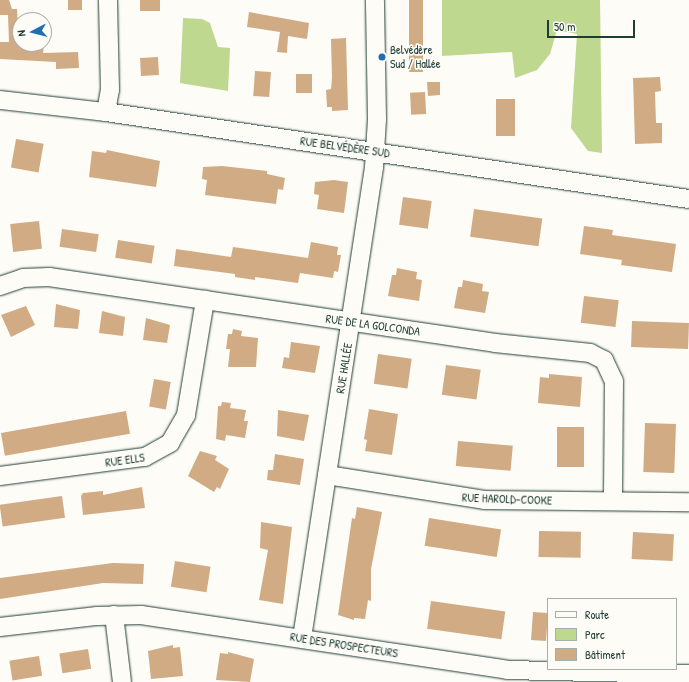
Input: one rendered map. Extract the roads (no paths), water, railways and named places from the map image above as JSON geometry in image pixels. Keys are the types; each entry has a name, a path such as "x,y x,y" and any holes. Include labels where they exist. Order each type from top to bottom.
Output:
{"street":[{"path":"106,112 110,90 108,0"},
{"name":"RUE HALLÉE","path":"302,638 351,322 375,152 375,0"},
{"name":"RUE BELVÉDÈRE SUD","path":"0,100 106,112 689,199"},
{"name":"RUE DE LA GOLCONDA","path":"0,286 23,278 49,277 351,322 597,356 609,366 614,381 613,501"},
{"name":"RUE ELLS","path":"0,476 145,458 170,444 186,415 205,300"},
{"name":"RUE HAROLD-COOKE","path":"327,475 484,500 689,502"},
{"path":"114,615 122,682"},
{"name":"RUE DES PROSPECTEURS","path":"0,627 114,615 155,616 508,670 596,678 689,674"}],"place":[{"name":"Belvédère Sud / Hallée","path":"382,57"}]}
